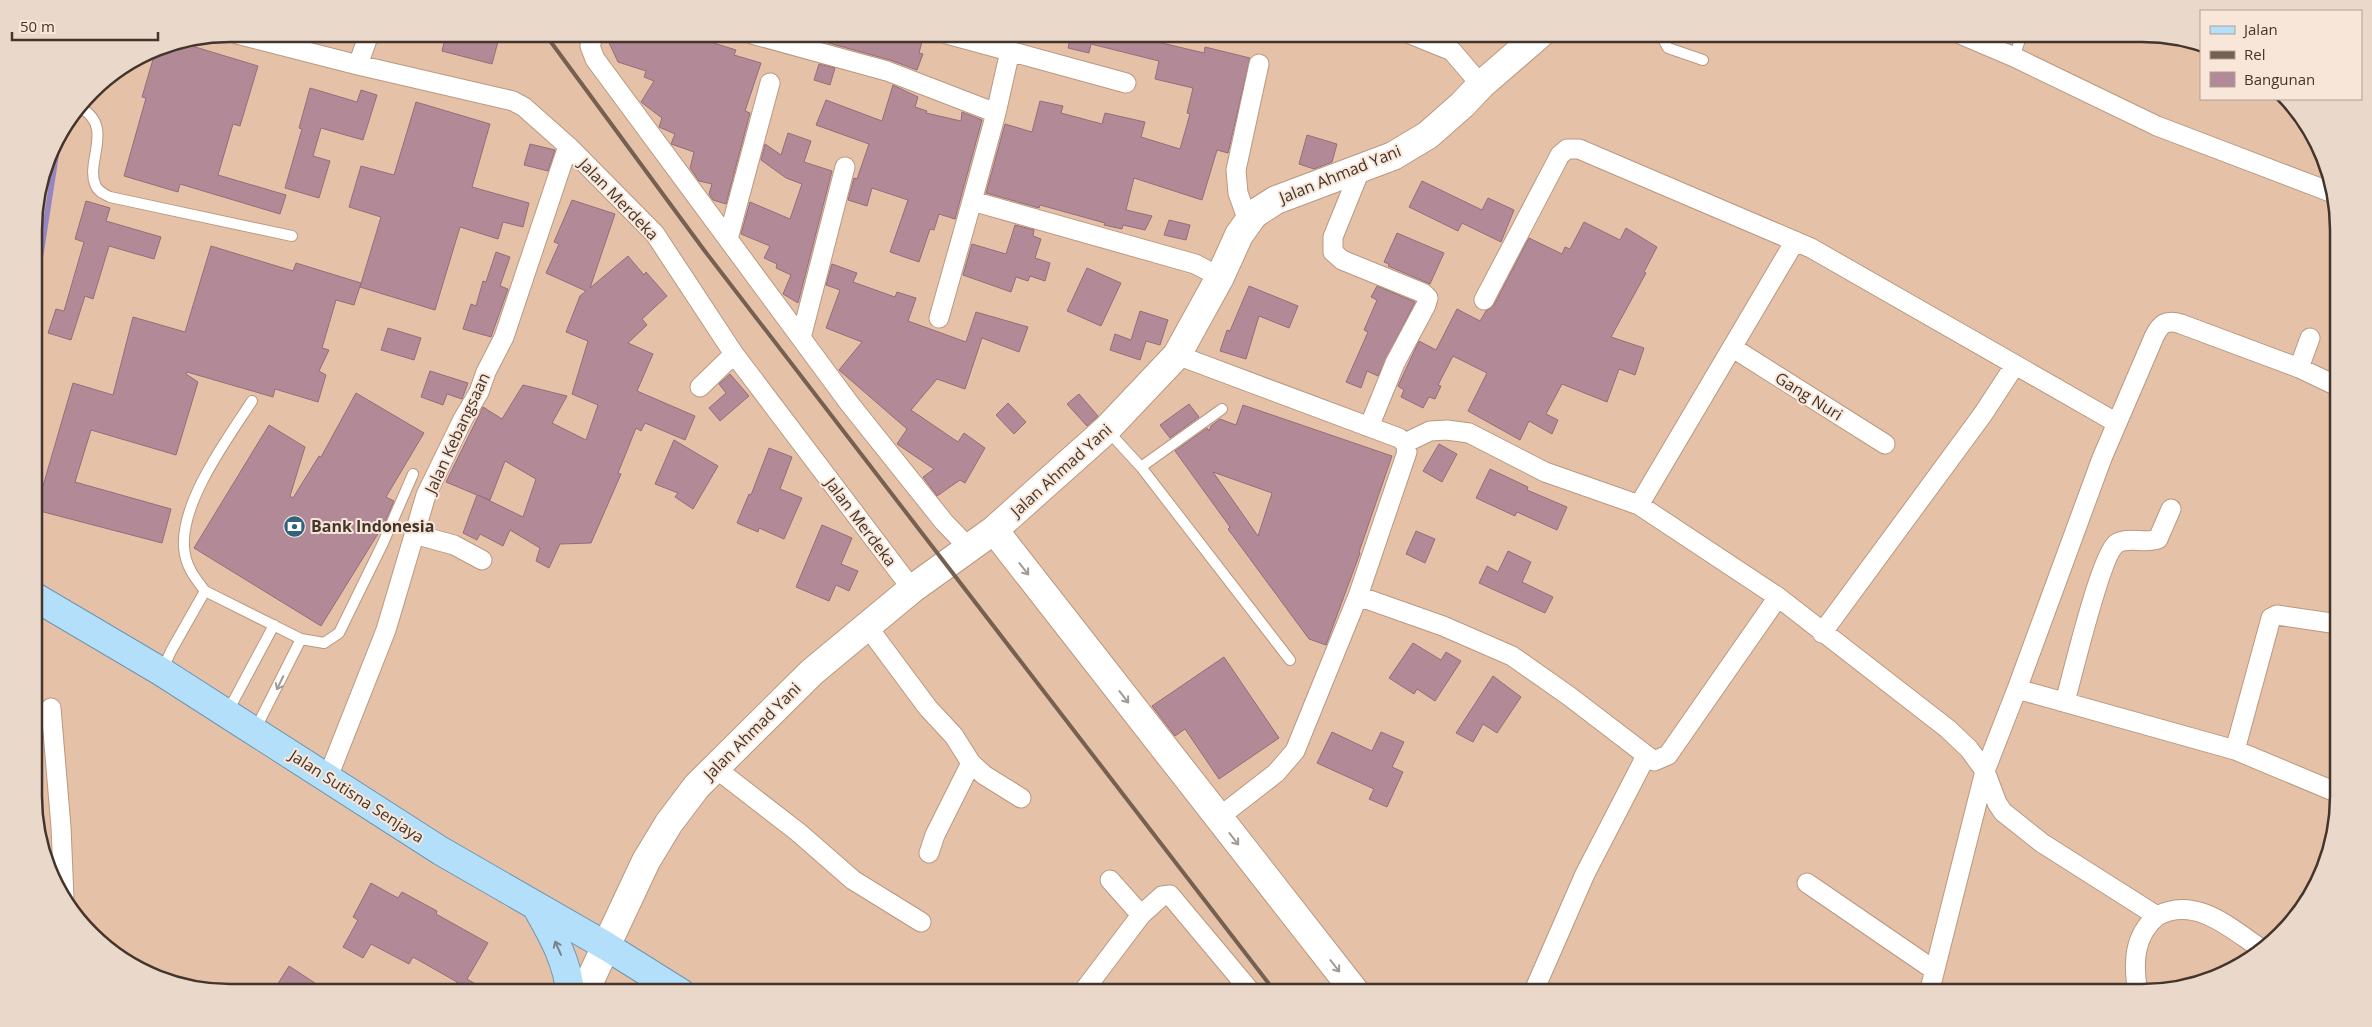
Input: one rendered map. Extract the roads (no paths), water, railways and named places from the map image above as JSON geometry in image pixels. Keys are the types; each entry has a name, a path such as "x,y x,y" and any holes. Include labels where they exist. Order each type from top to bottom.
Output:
{"main road":[{"name":"Jalan Sutisna Senjaya","path":"43,602 162,672 441,851 606,946 667,984"},
{"path":"536,906 558,949 569,984"}],"street":[{"name":"Jalan Merdeka","path":"268,42 518,103 568,146 655,234 734,354 921,583"},
{"path":"358,65 366,42"},
{"path":"591,42 590,46 595,59 849,403 944,522 970,549"},
{"path":"781,42 887,71 996,114"},
{"path":"977,42 1126,83"},
{"path":"1430,42 1452,51 1481,85"},
{"name":"Jalan Ahmad Yani","path":"588,984 625,902 657,841 680,807 714,767 812,672 921,583 994,530 1106,430 1177,355 1220,277 1235,244 1248,221 1256,212 1276,200 1392,156 1428,134 1531,42"},
{"path":"1979,42 2157,126 2325,190"},
{"path":"940,318 996,114 1010,51"},
{"path":"1248,221 1238,192 1236,170 1259,64"},
{"path":"728,239 770,83"},
{"name":"Jalan Kebangsaan","path":"328,777 386,630 414,534 435,474 479,392 486,372 504,337 568,146"},
{"path":"1484,300 1557,160 1564,150 1570,148 1583,149 1795,241 1934,317 2117,423"},
{"path":"801,338 845,167"},
{"path":"1361,168 1333,237 1333,252 1342,260 1423,293 1428,298 1395,363 1369,427"},
{"path":"972,201 1195,264 1220,277"},
{"path":"1639,505 1795,241"},
{"path":"1930,984 1985,771 2117,423 2159,327 2166,322 2181,324 2299,368 2330,383"},
{"path":"2299,368 2310,338"},
{"name":"Gang Nuri","path":"1733,348 1885,444"},
{"path":"700,387 734,354"},
{"path":"1177,355 1399,438 1405,443 1407,452 1358,596 1319,695 1289,761 1218,818"},
{"path":"1822,633 1983,414 2015,365"},
{"path":"1405,443 1430,431 1447,430 1469,433 1545,472 1639,505 1778,597 1948,729 1969,749 1985,771 1997,803 2013,821 2042,843 2158,916"},
{"path":"2065,702 2102,572 2112,549 2120,542 2158,539 2171,509"},
{"path":"994,530 1349,984"},
{"path":"414,534 454,545 482,560"},
{"path":"1358,596 1443,626 1512,656 1570,696 1655,761 1668,755 1778,597"},
{"path":"2235,750 2271,618 2276,615 2330,623"},
{"path":"867,626 928,708 954,736 971,764 984,775 1021,798"},
{"path":"2017,689 2235,750 2330,790"},
{"path":"51,708 61,827 63,881"},
{"path":"1537,984 1585,874 1646,756"},
{"path":"929,853 935,836 971,764"},
{"path":"714,767 750,798 798,832 854,880 921,922"},
{"path":"1110,880 1141,915"},
{"path":"1807,883 1934,970"},
{"path":"1089,984 1141,915 1162,896 1170,895 1244,984"},
{"path":"2136,984 2134,972 2136,951 2146,927 2158,916 2178,909 2198,911 2231,927 2257,945"}],"lane":[{"path":"1666,42 1668,48 1703,60"},
{"path":"2014,57 2019,42"},
{"path":"85,111 93,118 97,130 98,143 94,177 96,187 104,194 110,197 292,236"},
{"path":"252,402 231,431 207,473 188,518 184,535 186,559 190,572 205,591 301,639 324,643 339,633 383,543 413,474"},
{"path":"1141,467 1222,409"},
{"path":"1106,430 1141,467 1290,660"},
{"path":"162,672 171,651 205,591"},
{"path":"227,713 274,626"},
{"path":"255,731 301,639"}],"waterway":[{"path":"43,240 55,164"}],"railway":[{"path":"551,42 704,250 1269,984"}],"place":[{"name":"Bank Indonesia","path":"295,526"}]}
